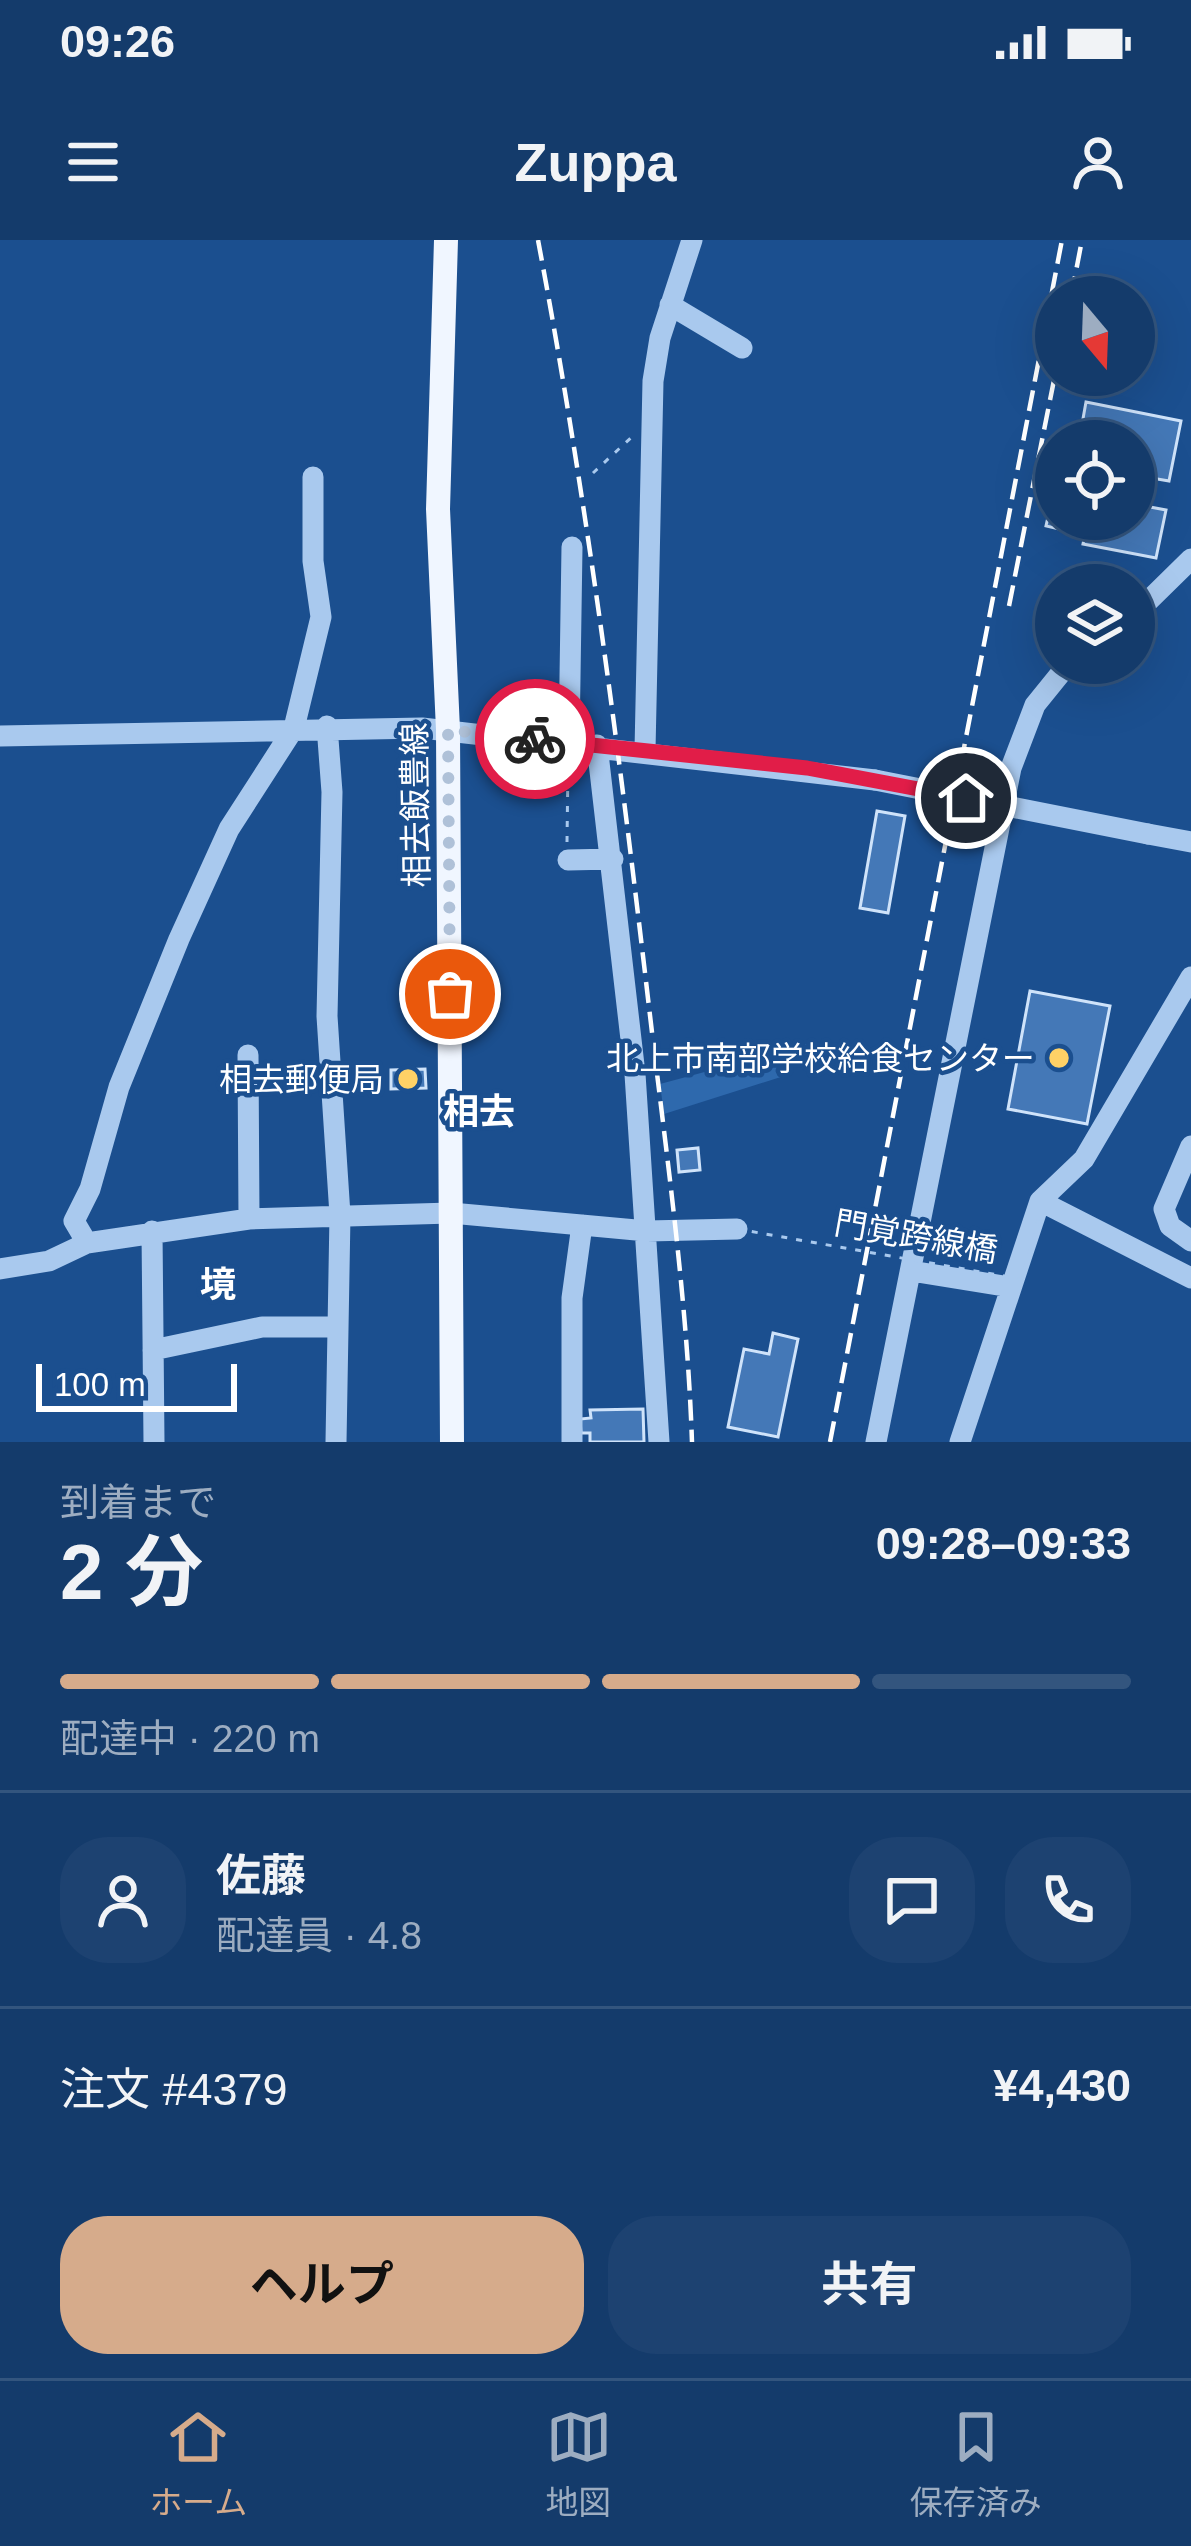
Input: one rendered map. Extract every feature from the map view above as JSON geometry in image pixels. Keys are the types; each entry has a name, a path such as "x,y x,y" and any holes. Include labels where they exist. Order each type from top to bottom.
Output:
{"main road":[{"name":"相去飯豊線","path":"440,242 439,509 448,730 452,1442"}],"street":[{"path":"645,750 650,420 670,305 692,240"},
{"path":"670,305 742,347"},
{"path":"87,1244 74,1221 90,1189 126,1070 230,829 294,728 321,617 313,561 313,477"},
{"path":"569,742 572,547"},
{"path":"1155,594 1191,559"},
{"path":"876,1442 1011,768 1035,705 1052,684"},
{"path":"328,726 332,792 327,1016 340,1215 334,1327 336,1442"},
{"path":"0,736 328,726 448,730 875,780 1191,842"},
{"path":"597,745 613,860 646,1231 659,1442"},
{"path":"568,860 613,860"},
{"path":"960,1442 1036,1211 1084,1159 1191,977"},
{"path":"248,1055 249,1219"},
{"path":"1191,1146 1164,1209 1170,1226 1191,1241"},
{"path":"1036,1211 1191,1278"},
{"path":"0,1269 49,1261 87,1244 249,1219 451,1213 646,1231 737,1228"},
{"path":"572,1442 572,1298 582,1225"},
{"path":"152,1231 154,1442"},
{"path":"911,1270 1010,1287"},
{"path":"153,1350 262,1327 334,1327"}],"path":[{"path":"593,473 650,420"},
{"path":"568,860 569,742"},
{"name":"門覚跨線橋","path":"737,1228 1021,1279 1039,1222 1036,1211"}],"shaded area":[{"path":"808,1044 784,1076 664,1114 660,1084"}],"building":[{"path":"1086,402 1181,421 1169,481 1155,479 1155,420 1083,420"},
{"path":"1155,508 1166,510 1156,558 1083,544 1084,540 1155,540"},
{"path":"877,811 905,816 888,913 860,908"},
{"name":"北上市南部学校給食センター","path":"1030,991 1110,1006 1087,1124 1008,1109"},
{"path":"425,1069 426,1088 391,1089 391,1070"},
{"path":"698,1148 700,1170 679,1172 677,1150"},
{"path":"773,1333 798,1339 778,1437 728,1427 744,1349 769,1354"},
{"path":"643,1409 644,1442 590,1442 590,1433 581,1433 580,1419 591,1418 590,1410"}],"railway":[{"path":"538,240 586,527 626,815 675,1224 692,1442"},
{"path":"830,1442 1062,240"},
{"path":"1075,276 1082,240"},
{"path":"1009,606 1051,396"}],"way so far":[{"path":"450,994 448,730 535,739"}],"place":[{"name":"北上市南部学校給食センター","path":"1059,1058"},
{"name":"相去郵便局","path":"408,1079"}],"district":[{"name":"相去","path":"479,1111"},
{"name":"境","path":"218,1284"}],"route":[{"path":"535,739 807,768 966,798"}]}
